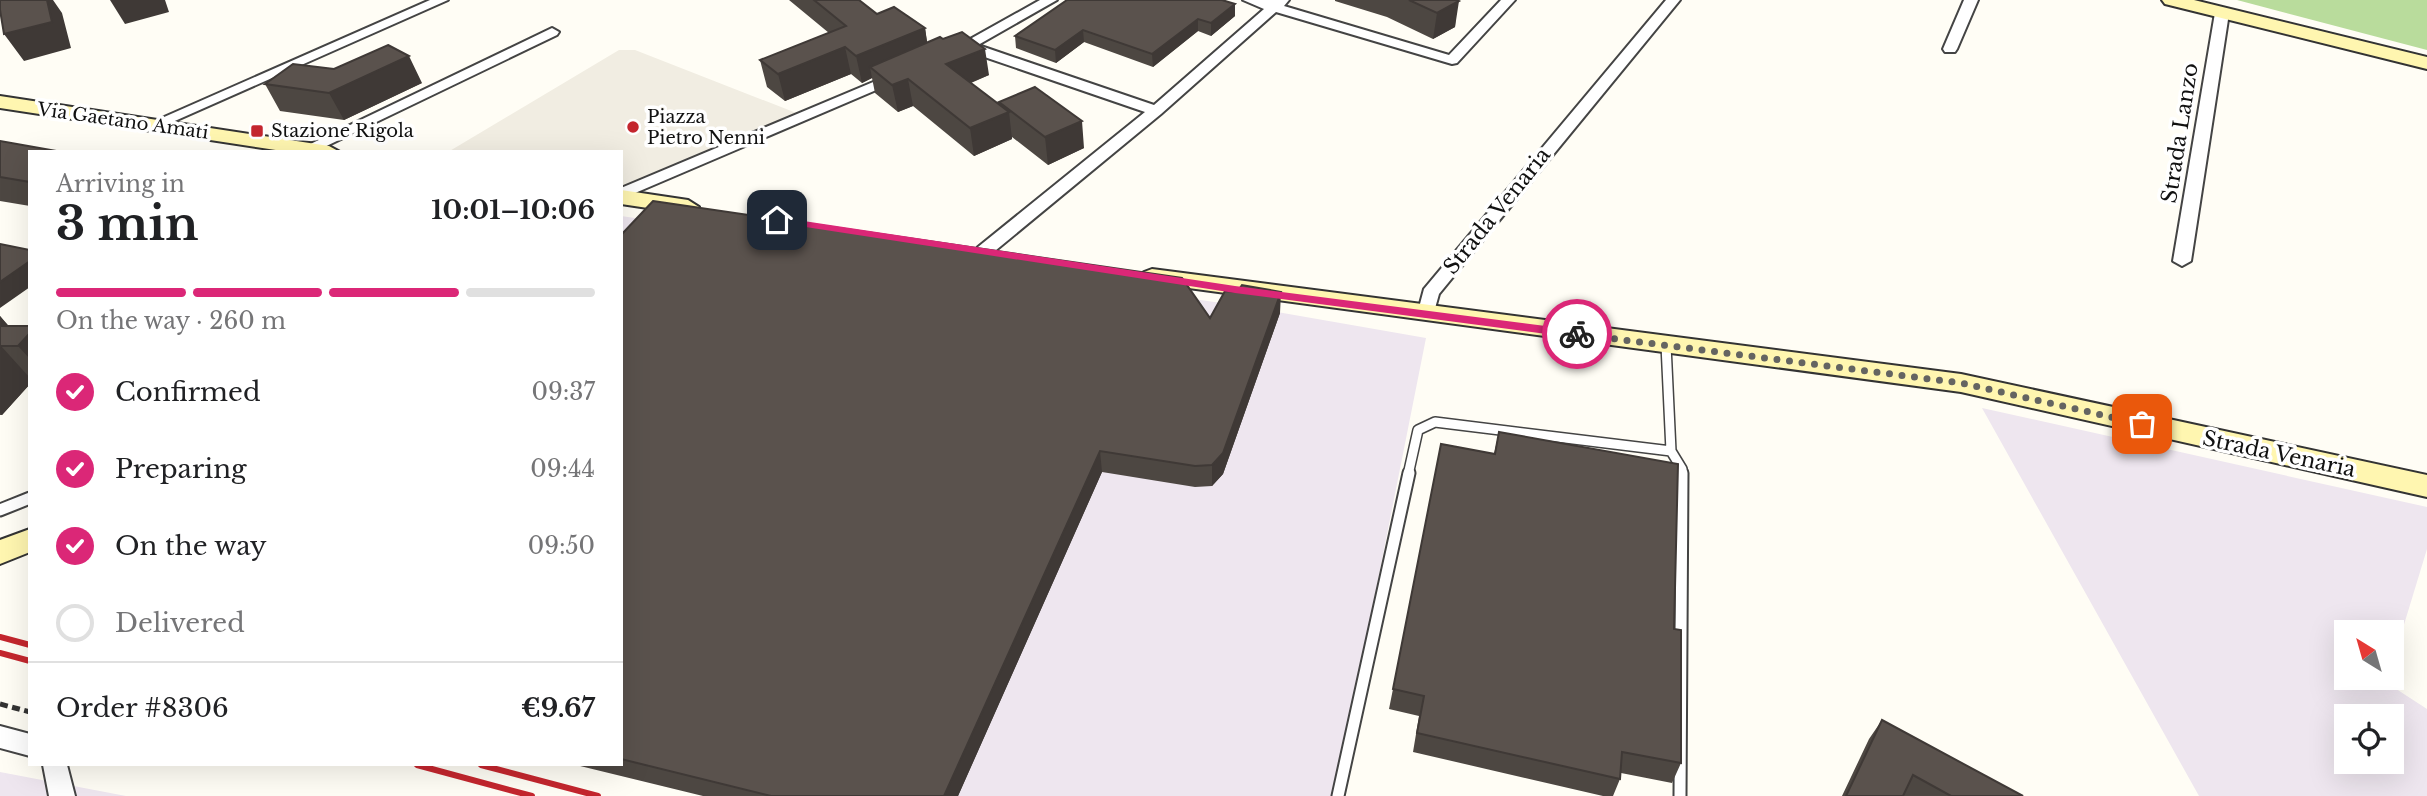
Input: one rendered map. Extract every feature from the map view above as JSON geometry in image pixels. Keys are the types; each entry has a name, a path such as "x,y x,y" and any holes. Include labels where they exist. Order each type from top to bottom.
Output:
{"street":[{"path":"154,125 441,0"},
{"path":"942,57 1049,0"},
{"path":"1250,0 1278,4 1452,60 1508,0"},
{"name":"Strada Venaria","path":"1426,315 1430,293 1673,0"},
{"path":"1950,49 1971,0"},
{"path":"2171,0 2219,6 2427,52"},
{"path":"984,251 1156,111 1278,4"},
{"path":"2219,6 2427,63"},
{"name":"Strada Lanzo","path":"2182,261 2219,6"},
{"path":"318,150 552,32"},
{"path":"967,46 1156,111"},
{"path":"623,195 917,68"},
{"name":"Via Gaetano Amati","path":"0,102 318,150"},
{"path":"623,196 715,211"},
{"path":"957,247 1011,255"},
{"name":"Strada Venaria","path":"1134,274 1426,315 1961,383 2427,486"},
{"path":"0,552 28,541"},
{"path":"0,737 28,744"},
{"path":"55,766 62,796"}],"lane":[{"path":"1666,345 1671,451 1682,469 1680,796"},
{"path":"1338,796 1418,430 1435,422 1671,451"},
{"path":"0,510 28,499"}],"path":[{"path":"0,704 28,711"}],"shaded area":[{"name":"Piazza Pietro Nenni","path":"619,50 635,50 804,116 623,193 623,150 451,150"},
{"path":"623,216 1242,306 1426,338 1335,796 717,796 623,766"},
{"path":"1982,408 2427,507 2427,549 2404,625 2404,620 2334,620 2334,690 2398,690 2427,709 2427,796 2199,796"},
{"path":"0,772 126,796 0,796"}],"green space":[{"path":"2237,0 2427,0 2427,50"}],"building":[{"path":"0,0 47,0 52,22 4,34"},
{"path":"814,0 859,0 877,14 894,7 925,28 856,56 845,47 778,74 760,60 846,26"},
{"path":"1067,0 1222,0 1235,4 1211,23 1198,19 1152,54 1083,30 1055,50 1015,36"},
{"path":"1409,0 1457,0 1459,1 1437,13"},
{"path":"962,32 985,49 946,64 1009,112 970,128 908,79 892,85 870,67 940,37 943,39"},
{"path":"388,45 409,56 329,93 265,84 293,64 334,69"},
{"path":"1035,87 1082,121 1045,137 999,102"},
{"path":"0,141 51,150 28,150 28,182 0,177"},
{"path":"653,201 1182,278 1210,318 1225,291 1237,292 1242,285 1281,292 1223,453 1212,465 1195,466 1100,451 944,796 771,796 623,759 623,233"},
{"path":"0,244 28,250 28,262 0,282"},
{"path":"0,326 28,326 28,335 18,346 0,347"},
{"path":"1499,432 1678,464 1674,629 1681,630 1681,763 1622,752 1620,779 1417,733 1424,696 1393,689 1441,444 1495,454"},
{"path":"1882,720 2023,796 1951,796 1913,775 1903,796 1846,796"}],"railway":[{"path":"0,637 28,644"},
{"path":"0,653 28,660"},
{"path":"421,766 532,796"},
{"path":"485,766 598,796"}],"way so far":[{"path":"1577,334 1961,383 2142,424"}],"place":[{"name":"Piazza Pietro Nenni","path":"633,127"},
{"name":"Stazione Rigola","path":"257,131"}],"route":[{"path":"777,220 1235,290 1577,334"}]}
